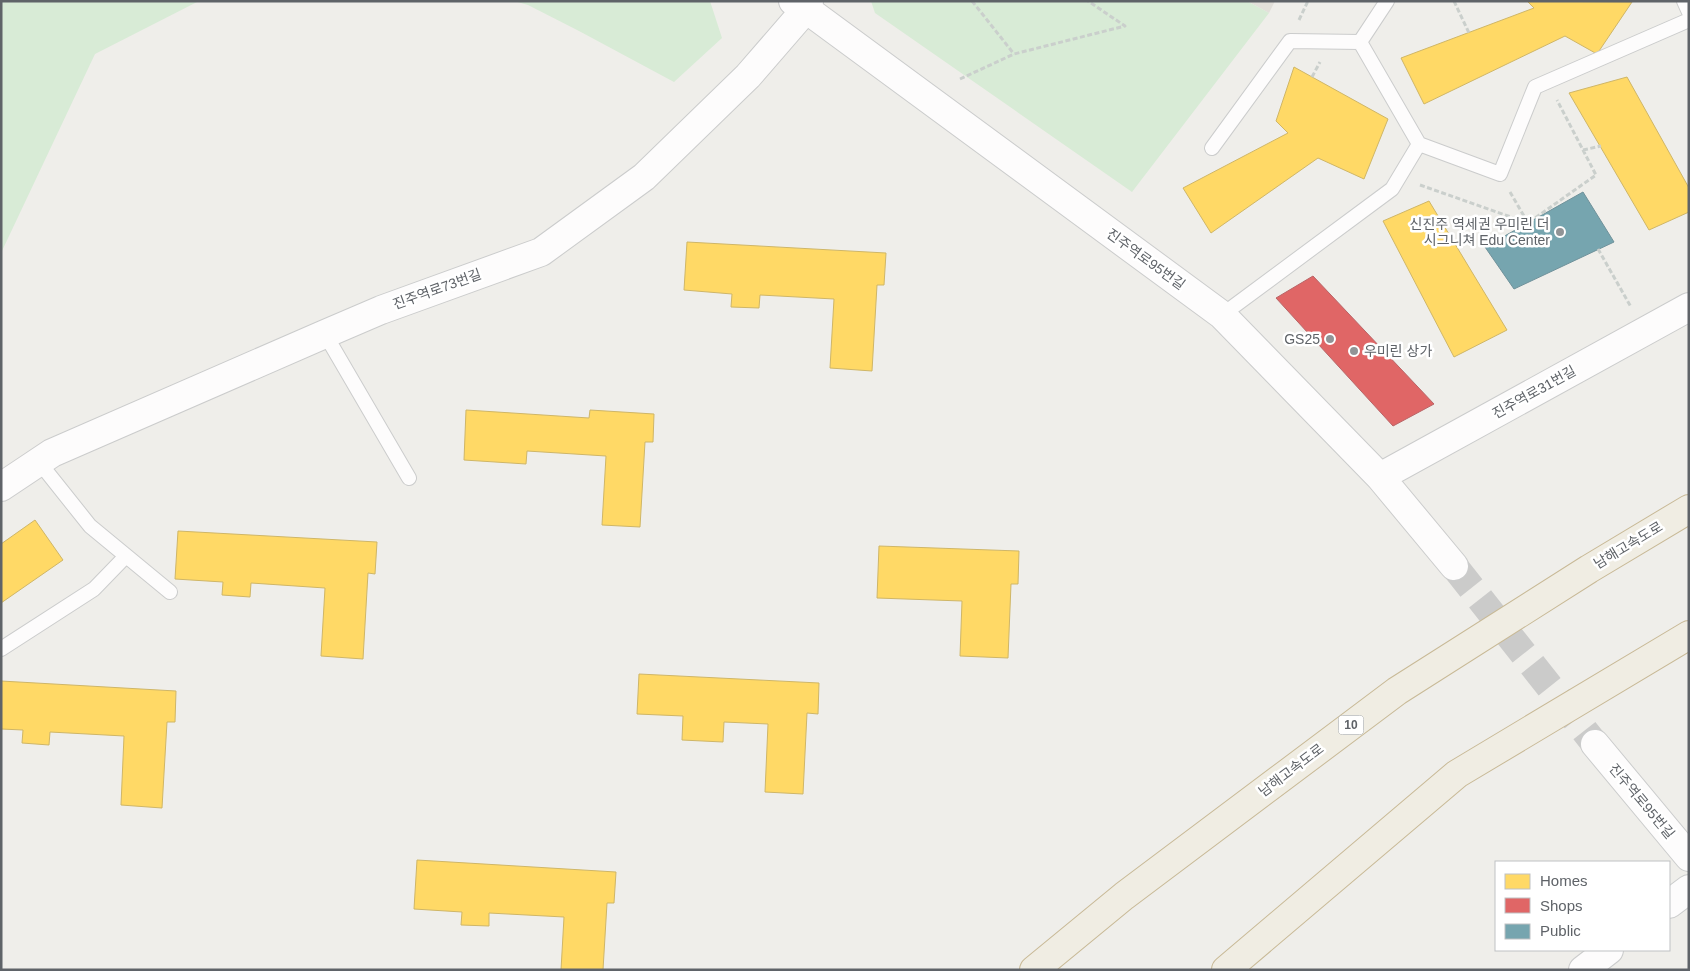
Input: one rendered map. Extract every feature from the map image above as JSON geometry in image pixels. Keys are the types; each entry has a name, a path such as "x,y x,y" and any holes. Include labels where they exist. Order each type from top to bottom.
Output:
{"highway":[{"name":"남해고속도로","path":"1034,970 1124,896 1396,691 1588,569 1689,509"},
{"path":"1226,970 1457,774 1689,635"}],"street":[{"name":"진주역로95번길","path":"803,4 1222,315 1380,477 1454,566"},
{"name":"진주역로73번길","path":"1,487 52,453 325,334 381,310 541,252 644,176 748,76 803,4"},
{"name":"진주역로31번길","path":"1380,477 1689,307"},
{"name":"진주역로95번길","path":"1595,744 1689,858"},
{"path":"1670,903 1689,889"},
{"path":"1584,970 1609,951"}],"lane":[{"path":"1360,42 1387,1"},
{"path":"1684,1 1689,12"},
{"path":"1360,42 1419,144 1500,174 1535,87 1689,20"},
{"path":"1212,148 1290,41 1360,42"},
{"path":"1222,315 1392,189 1419,144"},
{"path":"325,334 409,478"},
{"path":"39,462 90,526 170,592"},
{"path":"1,650 94,589 126,556"}],"path":[{"path":"972,1 1014,54"},
{"path":"960,79 1014,54 1125,26 1088,1"},
{"path":"1454,1 1469,33"},
{"path":"1528,223 1596,175 1547,81"},
{"path":"1583,150 1600,146"},
{"path":"1500,174 1528,223"},
{"path":"1415,183 1528,223"},
{"path":"1598,249 1644,332"}],"shaded area":[{"path":"1247,1 1275,1 1269,13"}],"green space":[{"path":"1,1 199,1 95,54 1,253"},
{"path":"514,1 710,1 722,38 674,82 528,5"},
{"path":"871,1 1247,1 1269,13 1132,192 875,13"}],"building: Homes":[{"path":"1527,1 1632,2 1597,54 1565,36 1424,104 1401,58 1534,8"},
{"path":"1294,67 1388,119 1364,179 1318,158 1211,233 1183,188 1288,133 1276,121"},
{"path":"1627,77 1689,188 1689,212 1649,230 1569,93"},
{"path":"1429,201 1507,330 1454,357 1383,221"},
{"path":"687,242 886,253 884,285 877,285 872,371 830,368 834,299 760,295 759,308 731,307 732,294 684,290"},
{"path":"466,410 589,418 590,410 654,414 653,442 645,442 640,527 602,525 606,456 527,451 526,464 464,460"},
{"path":"35,520 63,560 1,603 1,544"},
{"path":"178,531 377,542 375,574 368,573 363,659 321,656 325,588 251,583 250,597 222,595 223,582 175,579"},
{"path":"879,546 1019,551 1018,584 1011,584 1008,658 960,656 962,601 877,598"},
{"path":"639,674 819,683 818,714 807,713 803,794 765,792 768,724 724,722 723,742 682,740 683,716 637,714"},
{"path":"1,681 176,691 175,722 167,722 162,808 121,805 124,736 50,732 49,745 22,743 23,730 1,729"},
{"path":"417,860 616,872 614,903 607,903 603,970 561,970 564,917 489,913 489,926 461,925 462,912 414,909"}],"building: Shops":[{"name":"우미린 상가","path":"1313,276 1434,404 1393,426 1276,298"}],"building: Public":[{"name":"신진주 역세권 우미린 더 시그니쳐 Edu Center","path":"1583,192 1614,242 1514,289 1485,247"}],"tunnel":[{"path":"1454,566 1595,744"}],"place":[{"name":"신진주 역세권 우미린 더 시그니쳐 Edu Center","path":"1560,232"},
{"name":"GS25","path":"1330,339"},
{"name":"우미린 상가","path":"1354,351"}]}
